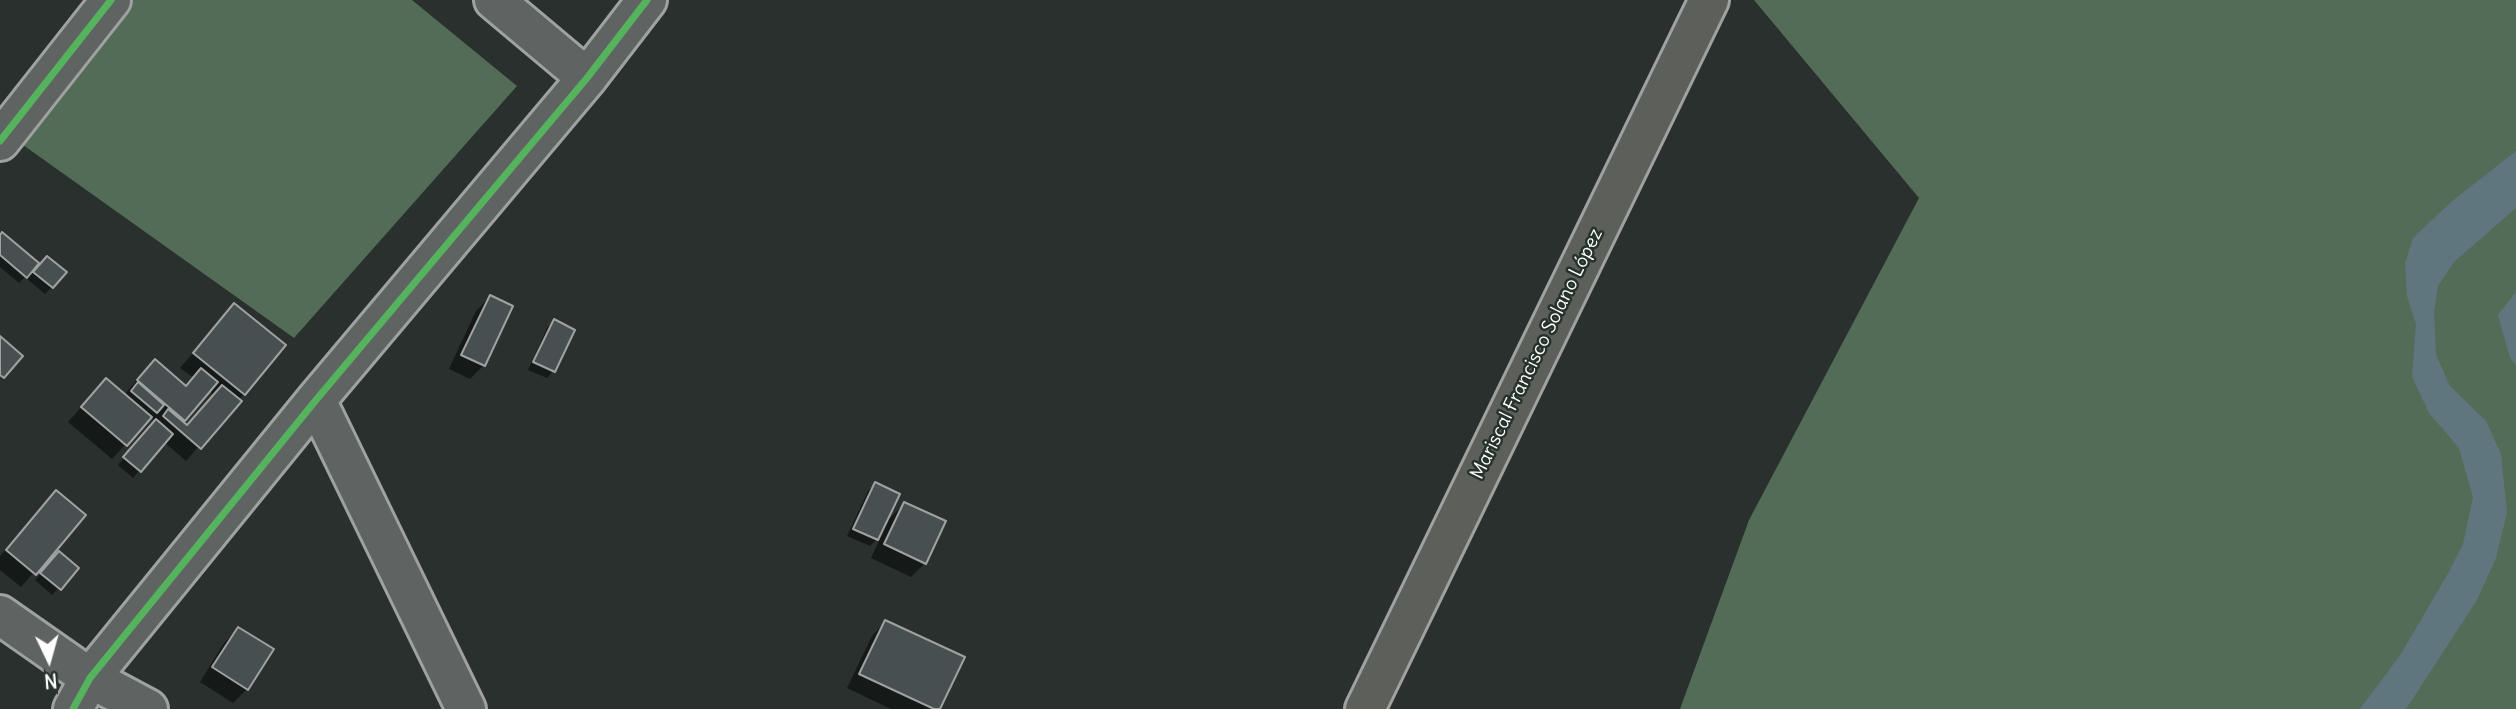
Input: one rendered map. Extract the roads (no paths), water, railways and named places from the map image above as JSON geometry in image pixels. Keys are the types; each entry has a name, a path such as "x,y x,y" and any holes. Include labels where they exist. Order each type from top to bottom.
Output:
{"main road":[{"name":"Mariscal Francisco Solano López","path":"1365,709 1709,0"}],"street":[{"path":"0,141 111,0"},
{"path":"494,0 587,78"},
{"path":"81,693 317,400 587,78 647,0"},
{"path":"317,400 466,709"},
{"path":"0,615 81,693 148,709"}],"water":[{"path":"2516,151 2516,208 2454,262 2438,286 2434,312 2436,355 2450,386 2486,421 2501,454 2507,513 2496,558 2477,600 2406,709 2360,709 2401,654 2446,577 2463,544 2473,497 2459,448 2429,413 2412,377 2416,324 2407,296 2405,264 2413,238 2451,202"},
{"path":"2516,292 2516,365 2510,358 2498,315"}]}
